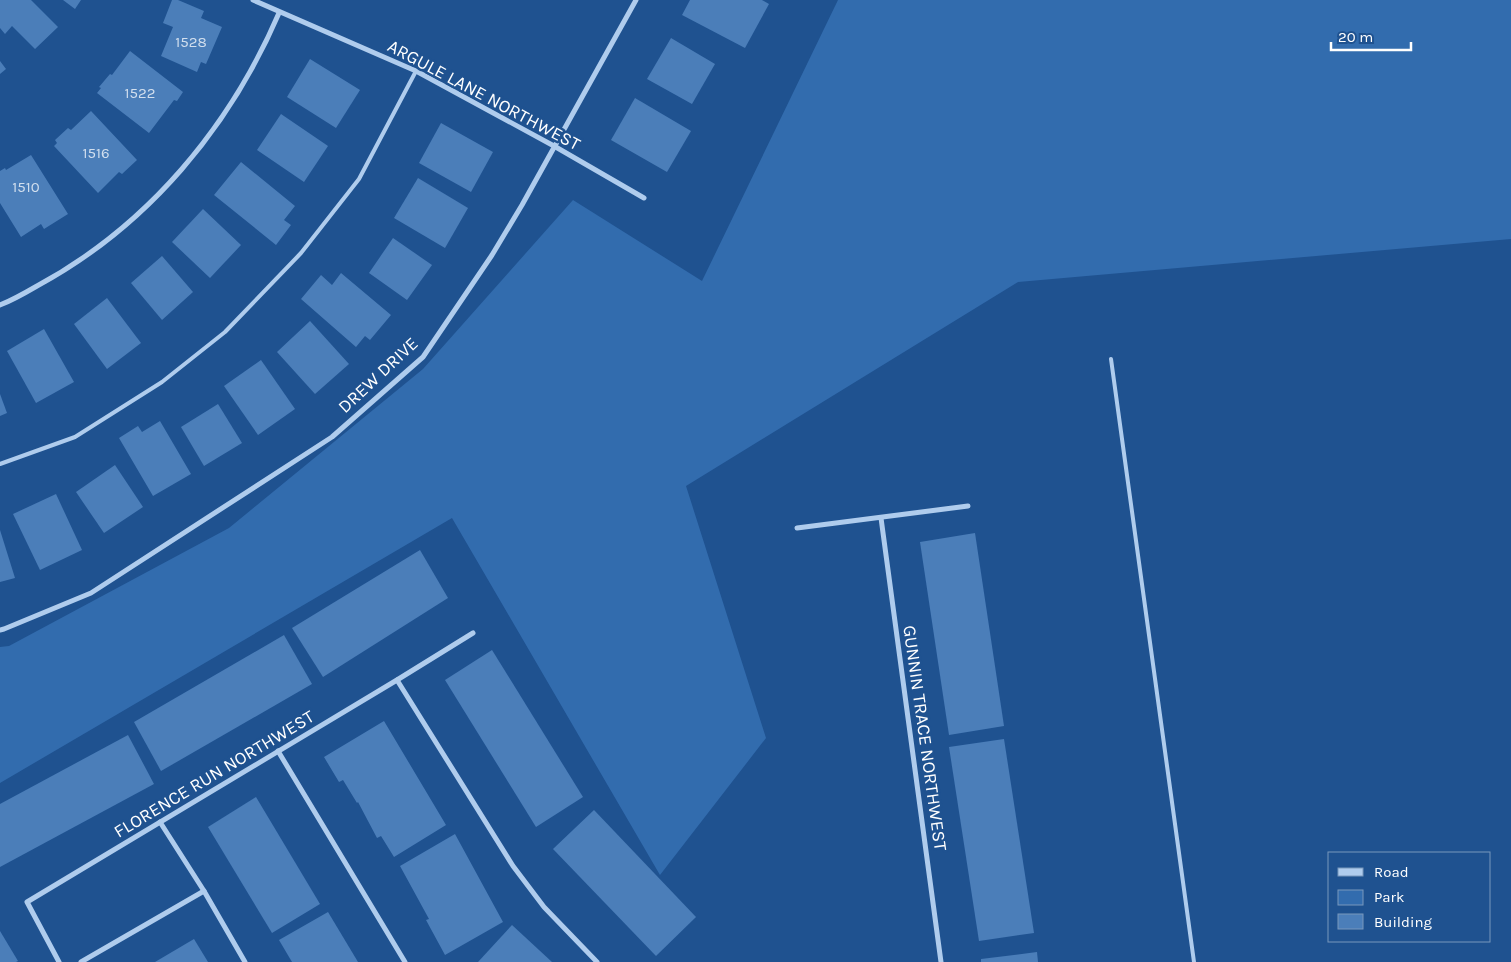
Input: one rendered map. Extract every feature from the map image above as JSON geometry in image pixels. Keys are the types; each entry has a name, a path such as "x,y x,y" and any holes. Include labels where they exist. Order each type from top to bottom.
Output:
{"street":[{"name":"ARGULE LANE NORTHWEST","path":"253,0 416,71 554,146 644,198"},
{"name":"DREW DRIVE","path":"0,630 4,630 91,593 332,437 423,357 492,255 636,0"},
{"path":"0,305 82,259 112,237 167,186 211,134 238,93 266,44 280,13"},
{"path":"796,528 968,506"},
{"name":"GUNNIN TRACE NORTHWEST","path":"881,518 941,962"},
{"name":"FLORENCE RUN NORTHWEST","path":"59,962 27,902 472,633"},
{"path":"397,680 513,866 544,907 597,962"},
{"path":"278,751 405,962"},
{"path":"160,822 204,891 245,962"},
{"path":"81,962 204,891"}],"lane":[{"path":"0,464 75,437 162,382 225,332 301,253 359,179 416,71"},
{"path":"1111,359 1194,962"}],"green space":[{"path":"838,0 1511,0 1511,239 1018,282 686,486 766,738 660,875 452,518 0,783 0,647 9,646 229,528 423,369 573,200 702,281"}],"building":[{"path":"0,0 31,0 58,27 35,49 12,26 5,34 0,28"},
{"path":"63,0 81,0 75,9"},
{"path":"172,0 178,0 204,11 201,18 222,27 206,64 201,62 197,72 161,56 173,27 163,23"},
{"path":"690,0 762,0 769,4 745,48 682,15"},
{"path":"671,38 715,64 692,104 647,79"},
{"path":"130,51 183,92 177,101 174,100 149,133 97,93 101,88 99,87 110,74 112,75"},
{"path":"310,59 360,90 336,128 287,97"},
{"path":"0,61 6,69 0,74"},
{"path":"635,98 691,131 667,172 611,140"},
{"path":"91,111 137,160 122,174 119,172 98,193 54,146 57,143 55,140 68,128 71,130"},
{"path":"281,114 328,146 304,182 257,150"},
{"path":"441,123 493,152 471,192 419,163"},
{"path":"31,155 68,214 44,229 41,224 21,237 0,203 0,171 5,168 6,170"},
{"path":"241,162 295,206 284,220 291,225 276,245 214,195"},
{"path":"418,178 468,208 445,248 394,218"},
{"path":"203,209 241,245 210,278 172,242"},
{"path":"393,238 432,265 407,300 369,273"},
{"path":"162,256 193,292 162,320 131,283"},
{"path":"341,273 391,315 370,340 365,336 356,347 301,299 321,275 332,285"},
{"path":"107,298 141,343 107,369 74,324"},
{"path":"310,321 349,364 315,394 277,352"},
{"path":"44,329 74,382 36,403 7,351"},
{"path":"261,360 295,409 258,435 224,386"},
{"path":"0,394 7,413 0,416"},
{"path":"218,404 242,443 204,466 181,427"},
{"path":"160,421 191,474 153,496 119,438 138,426 142,432"},
{"path":"115,465 143,507 104,533 76,492"},
{"path":"56,494 82,550 40,570 13,514"},
{"path":"0,530 15,578 0,582"},
{"path":"975,533 1004,726 949,735 920,542"},
{"path":"420,550 448,598 323,677 292,628"},
{"path":"284,635 312,684 161,771 134,722"},
{"path":"492,650 583,797 536,827 445,680"},
{"path":"384,721 446,825 394,857 381,836 377,838 358,802 343,780 339,782 324,757"},
{"path":"128,735 154,784 0,867 0,804"},
{"path":"1004,739 1034,933 979,941 949,747"},
{"path":"256,797 320,904 272,933 208,827"},
{"path":"594,810 696,917 656,956 553,849"},
{"path":"455,834 503,922 445,955 426,920 429,919 400,866"},
{"path":"328,912 358,962 292,962 279,940"},
{"path":"512,925 552,962 478,962"},
{"path":"0,931 18,961 0,962"},
{"path":"194,939 208,962 155,962"},
{"path":"1037,952 1038,962 981,962 981,959"}]}
